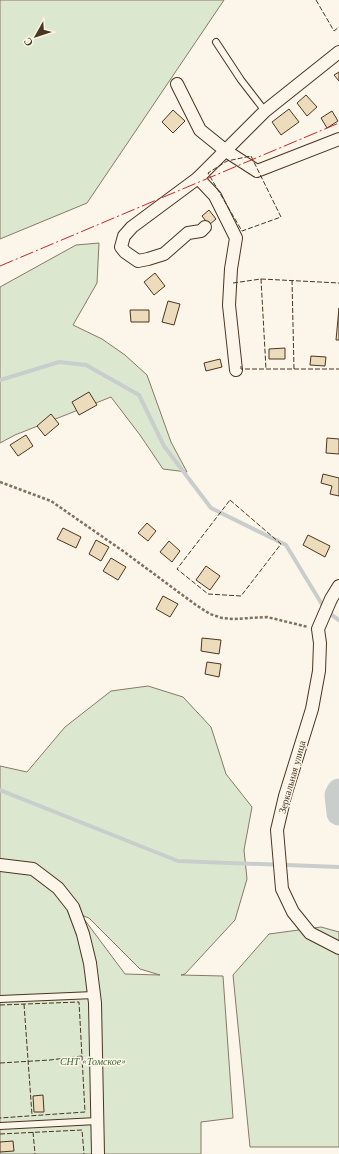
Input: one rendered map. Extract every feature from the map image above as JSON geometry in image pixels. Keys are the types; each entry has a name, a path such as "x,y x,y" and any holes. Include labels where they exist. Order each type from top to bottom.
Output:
{"street":[{"path":"205,228 201,231 188,233 164,254 148,259 138,260 125,252 121,247 124,236 132,227 198,178 265,111 339,52"},
{"path":"177,84 200,130 226,151 257,171 339,139"},
{"path":"198,178 215,196 236,238 231,269 229,305 236,370"},
{"name":"Зеркальная улица","path":"339,586 331,599 318,629 320,643 319,671 312,709 285,796 277,830 282,889 293,912 310,933 339,948"},
{"path":"0,865 33,869 58,888 72,907 84,934 90,963 94,995 98,1154"}],"lane":[{"path":"216,42 241,80 265,111"},
{"path":"0,999 94,995"},
{"path":"0,1126 97,1121"}],"path":[{"path":"0,482 51,501 210,614 222,618 234,619 267,617 318,629"}],"green space":[{"path":"0,0 224,0 87,203 0,239"},
{"path":"99,243 97,283 73,325 102,339 125,355 147,375 171,442 187,472 163,469 140,435 111,397 15,435 0,443 0,287 76,245"},
{"name":"СНТ «Томское»","path":"148,686 183,697 211,727 226,774 252,807 244,850 247,879 235,920 185,974 181,975 223,976 233,1118 201,1122 201,1154 0,1154 0,766 27,772 65,727 111,691","holes":["81,915 89,918 140,969 160,975 125,974"]},
{"path":"321,927 339,932 339,1147 250,1147 233,975 269,934"}],"building":[{"path":"339,72 339,81 334,75"},
{"path":"306,95 317,107 307,116 297,103"},
{"path":"289,109 299,122 281,135 272,122"},
{"path":"173,110 185,121 173,133 162,122"},
{"path":"332,111 338,121 327,128 321,118"},
{"path":"209,210 216,219 209,225 202,216"},
{"path":"155,273 165,286 154,295 144,282"},
{"path":"168,301 180,304 174,325 162,322"},
{"path":"339,308 339,340 336,340"},
{"path":"130,310 149,310 149,322 131,322"},
{"path":"285,348 285,359 269,359 269,349"},
{"path":"311,356 326,357 325,366 310,365"},
{"path":"220,359 222,367 206,371 204,363"},
{"path":"89,392 97,405 79,415 72,402"},
{"path":"51,414 59,424 45,436 37,426"},
{"path":"26,435 33,446 18,456 10,445"},
{"path":"327,438 339,439 339,454 326,453"},
{"path":"323,474 339,478 339,496 330,494 332,486 321,483"},
{"path":"147,523 156,531 148,541 138,533"},
{"path":"63,528 81,537 76,548 57,539"},
{"path":"308,535 330,546 325,557 303,545"},
{"path":"96,540 109,547 101,561 89,554"},
{"path":"169,541 180,551 172,562 160,552"},
{"path":"111,558 126,567 118,580 103,571"},
{"path":"206,566 220,576 210,590 196,580"},
{"path":"163,596 178,604 170,617 156,609"},
{"path":"202,638 221,640 219,654 201,651"},
{"path":"207,662 221,664 219,677 205,674"},
{"path":"43,1095 44,1112 34,1112 33,1096"},
{"path":"13,1141 14,1151 0,1152 0,1142"}],"waterway":[{"path":"0,380 59,362 86,365 139,395 164,446 211,508 286,545 326,611 339,620"},
{"path":"0,790 178,861 339,867"},
{"path":"339,791 337,795 339,813"}],"fence":[{"path":"316,0 334,31 339,27"},
{"path":"251,156 281,217 242,231 208,173 227,161 251,156"},
{"path":"261,279 339,283"},
{"path":"233,283 261,279 266,369"},
{"path":"292,280 294,369"},
{"path":"241,366 241,369 339,369"},
{"path":"230,500 281,544 241,596 208,594 177,569 230,500"},
{"path":"0,1005 79,1002 85,1112 0,1118"},
{"path":"24,1004 32,1115"},
{"path":"0,1063 50,1060 82,1056"},
{"path":"0,1134 82,1130 84,1154"},
{"path":"33,1132 35,1154"}],"power":[{"path":"0,266 339,123"}]}
